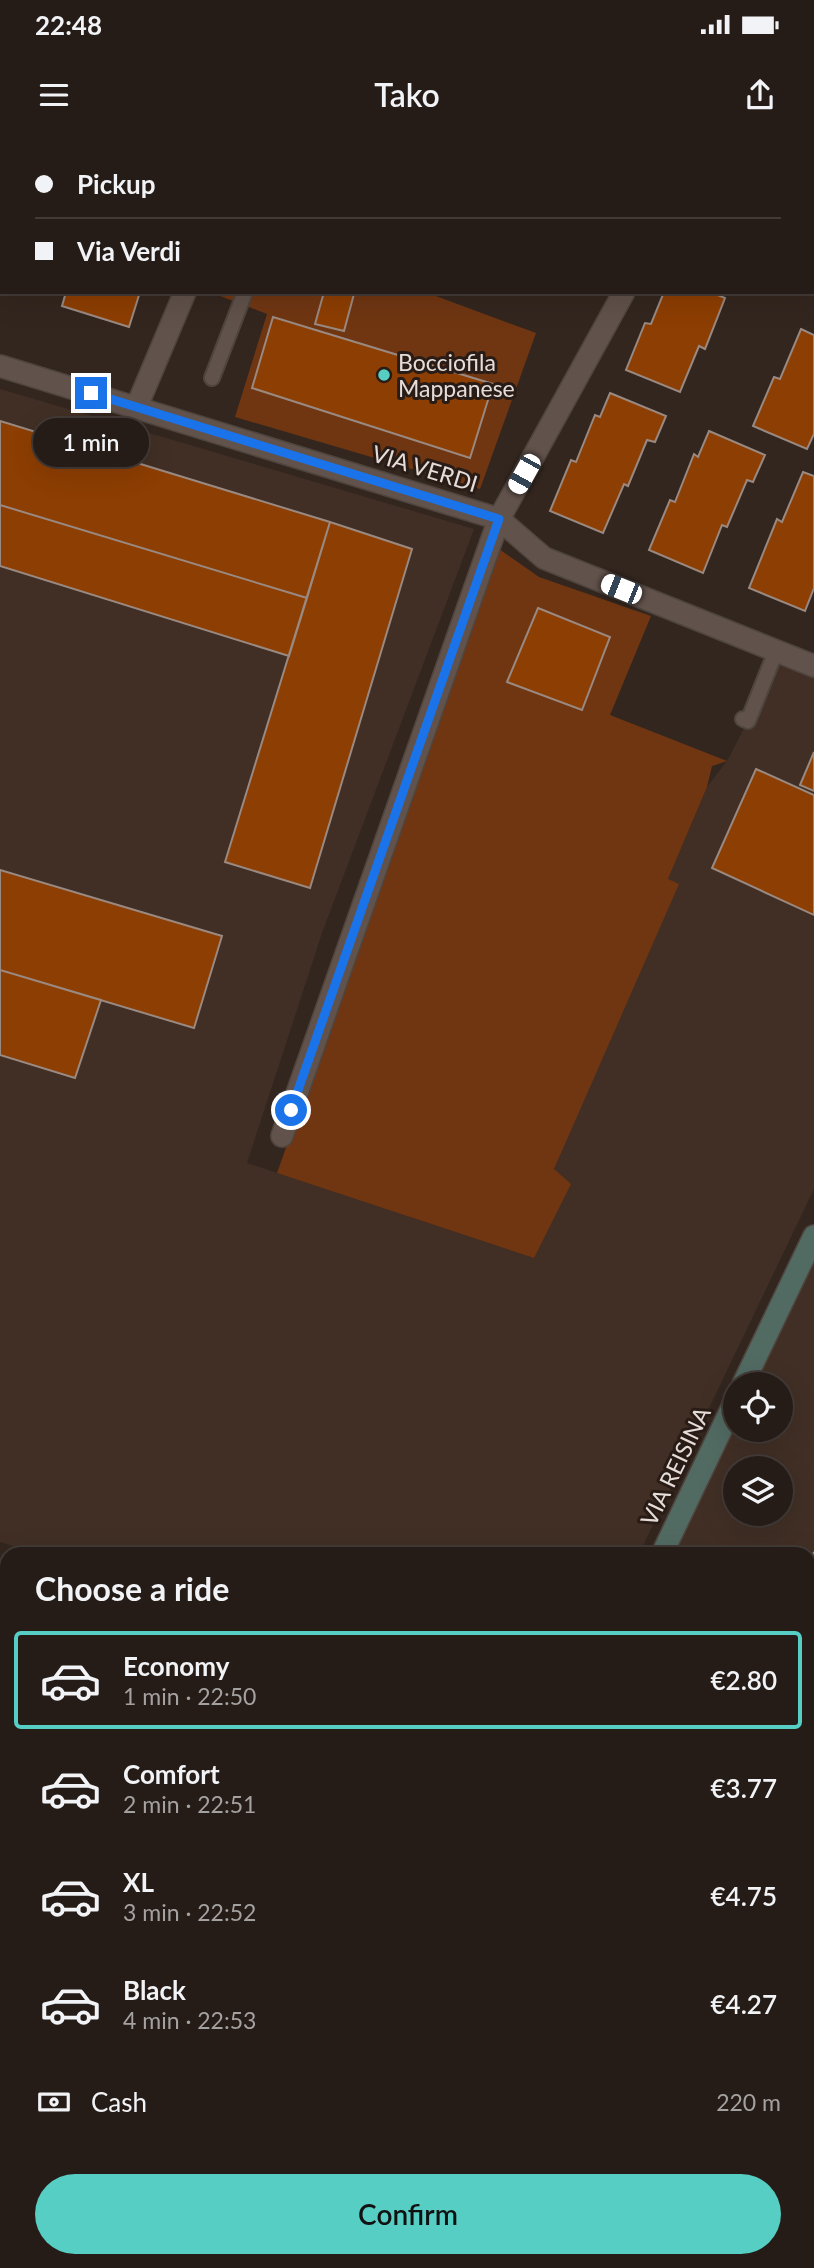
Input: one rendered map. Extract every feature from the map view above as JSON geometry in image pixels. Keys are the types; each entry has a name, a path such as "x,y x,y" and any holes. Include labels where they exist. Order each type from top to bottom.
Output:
{"street":[{"path":"137,407 184,294"},
{"path":"282,1136 499,519 623,294"},
{"name":"VIA VERDI","path":"0,366 499,519 544,558 814,666"},
{"path":"749,1372 814,1236"},
{"name":"VIA REISINA","path":"665,1547 723,1426"}],"lane":[{"path":"212,378 244,294"},
{"path":"743,719 748,721 776,650"}],"shaded area":[{"name":"Bocciofila Mappanese","path":"215,294 430,294 536,333 480,489 235,417 267,314"},
{"path":"0,389 474,529 322,933 247,1163 534,1258 554,1170 707,787 727,761 748,721 776,651 814,667 814,1189 726,1372 723,1372 723,1379 642,1547 17,1547 0,1542"},
{"path":"499,549 539,577 651,616 610,715 727,761 712,766 707,787 668,879 679,884 554,1169 571,1184 534,1258 277,1173"},
{"path":"814,1236 814,1547 665,1547 723,1426 723,1442 793,1442 793,1372 749,1372"}],"building":[{"path":"65,294 139,294 129,327 62,306"},
{"path":"323,294 354,294 344,331 315,324"},
{"path":"663,294 716,294 725,298 705,349 699,346 680,392 626,370 645,323 651,324"},
{"path":"273,317 493,384 470,458 252,388"},
{"path":"801,329 814,335 814,434 807,449 753,426 774,377 780,379"},
{"path":"610,393 666,416 655,442 647,440 628,486 624,484 603,533 550,511 571,460 576,462 595,415 600,417"},
{"path":"0,421 330,522 307,598 0,505"},
{"path":"709,431 765,455 753,482 747,480 727,527 722,525 703,573 649,550 670,500 675,502 694,454 698,457"},
{"path":"803,472 814,476 814,588 805,611 749,588 777,519 782,522"},
{"path":"0,505 307,598 289,656 0,566"},
{"path":"330,522 412,549 310,888 225,862"},
{"path":"538,608 610,637 582,710 507,682"},
{"path":"814,752 814,791 800,785"},
{"path":"756,769 814,795 814,915 712,868"},
{"path":"0,870 222,936 194,1028 0,970"},
{"path":"0,970 101,1000 75,1078 0,1055"}],"place":[{"name":"Bocciofila Mappanese","path":"384,375"}],"route":[{"path":"91,393 499,519 291,1110"}]}
